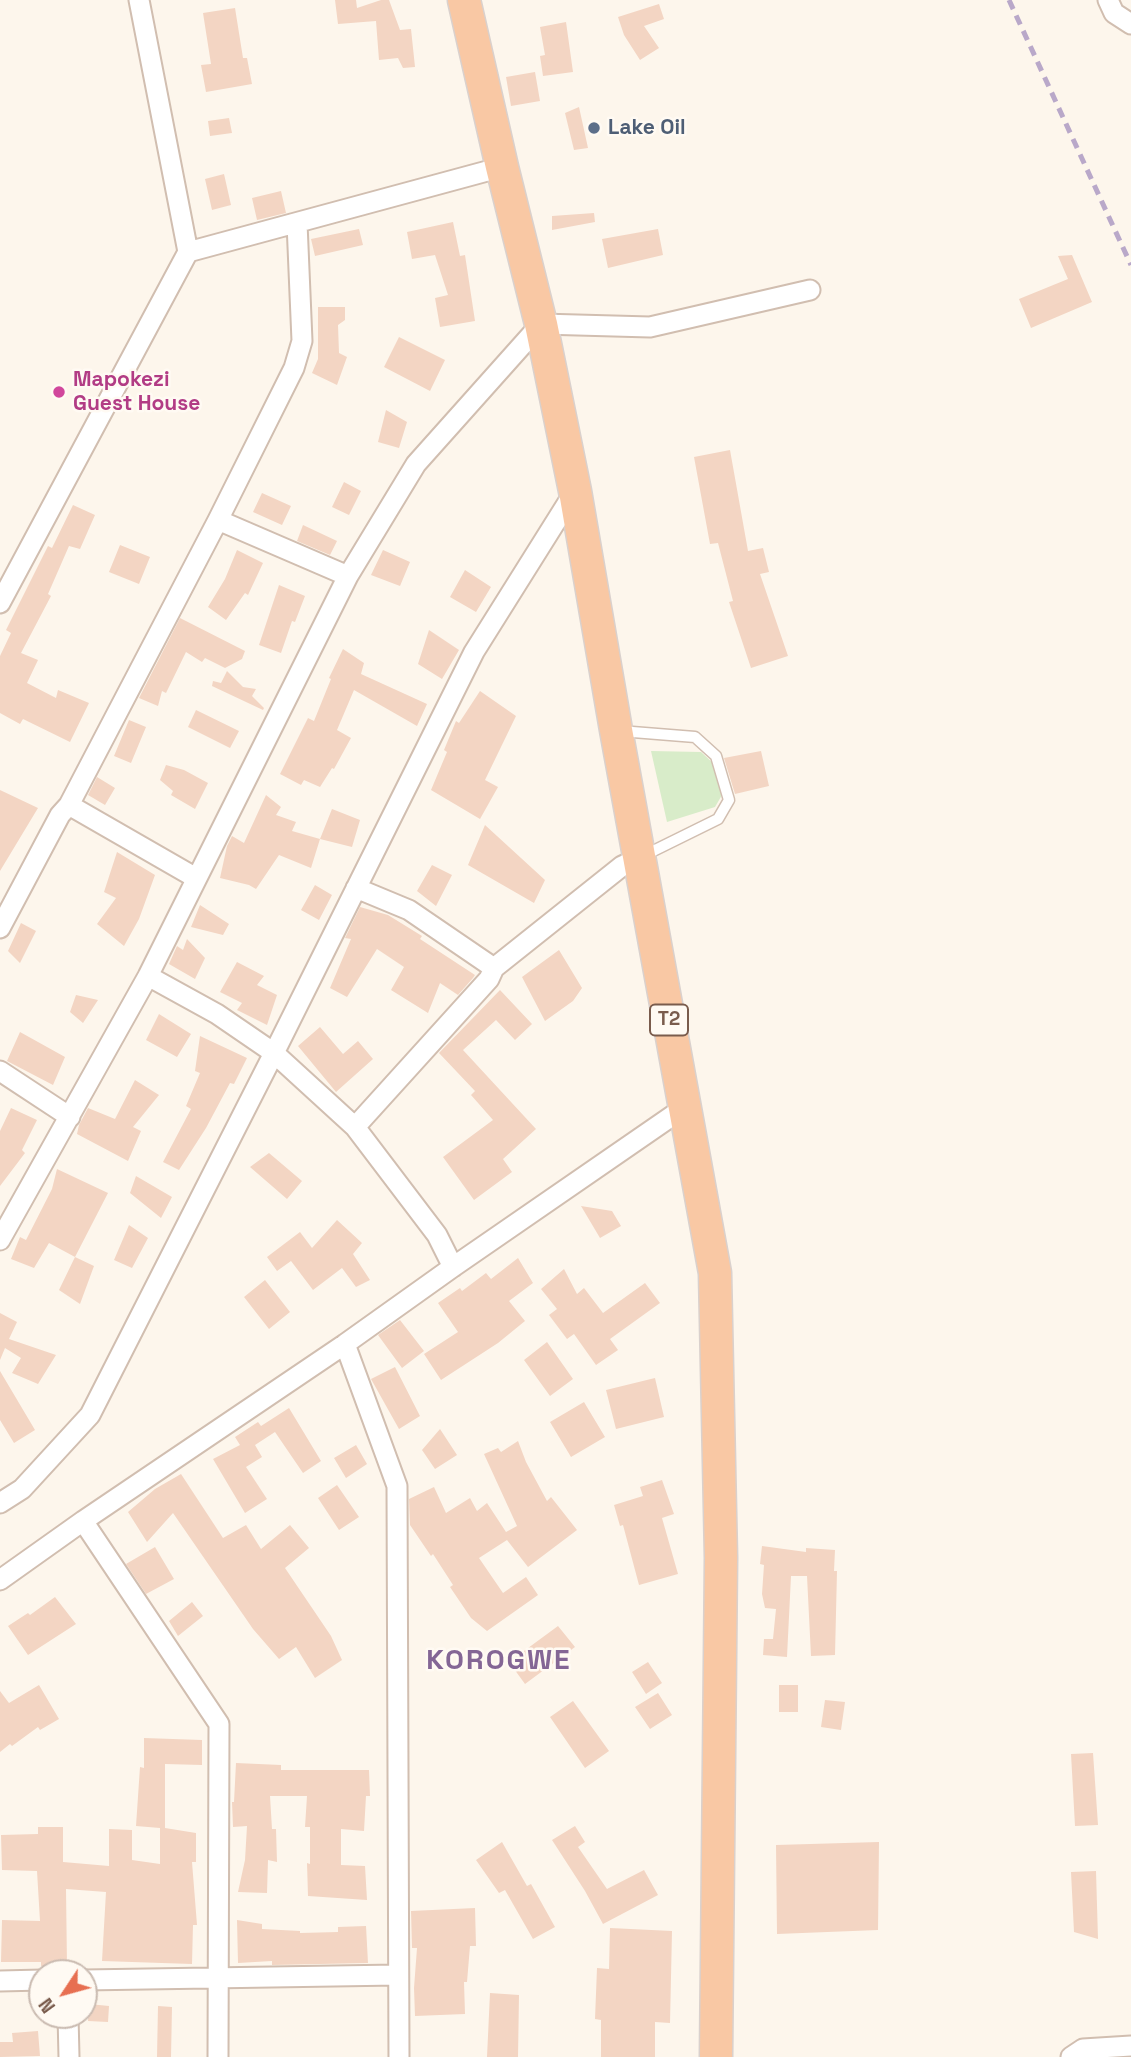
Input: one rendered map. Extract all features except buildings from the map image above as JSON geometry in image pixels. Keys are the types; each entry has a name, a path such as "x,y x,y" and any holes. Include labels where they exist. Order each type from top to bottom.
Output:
{"highway":[{"name":"T2","path":"464,0 541,324 575,491 715,1273 721,1558 716,2057"}],"street":[{"path":"0,603 188,252 139,0"},
{"path":"1108,0 1114,13 1131,24"},
{"path":"188,252 502,167"},
{"path":"0,928 60,815 69,806 294,368 302,341 297,223"},
{"path":"0,1240 148,976 348,576 416,464 541,324 650,327 810,290"},
{"path":"0,1503 22,1489 90,1415 474,652 575,491"},
{"path":"218,520 348,576"},
{"path":"69,806 196,878"},
{"path":"355,1127 489,979 494,968 622,866 639,858"},
{"path":"356,888 409,910 494,968"},
{"path":"148,976 217,1014 274,1053 355,1127 437,1236 453,1267"},
{"path":"0,1071 70,1117"},
{"path":"0,1580 345,1345 685,1107"},
{"path":"345,1345 397,1486 399,2057"},
{"path":"83,1521 219,1724 218,2057"},
{"path":"98,1980 397,1975"},
{"path":"0,1981 28,1980"},
{"path":"68,2029 69,2057"},
{"path":"1071,2057 1083,2049 1131,2046"}],"lane":[{"path":"616,730 695,737 716,756 729,800 718,819 639,858"}],"green space":[{"path":"651,751 701,752 714,764 722,795 715,807 667,822"}],"railway":[{"path":"1009,0 1131,265"}],"place":[{"name":"Lake Oil","path":"594,128"},
{"name":"Mapokezi Guest House","path":"59,392"}],"district":[{"name":"KOROGWE","path":"499,1661"}]}
